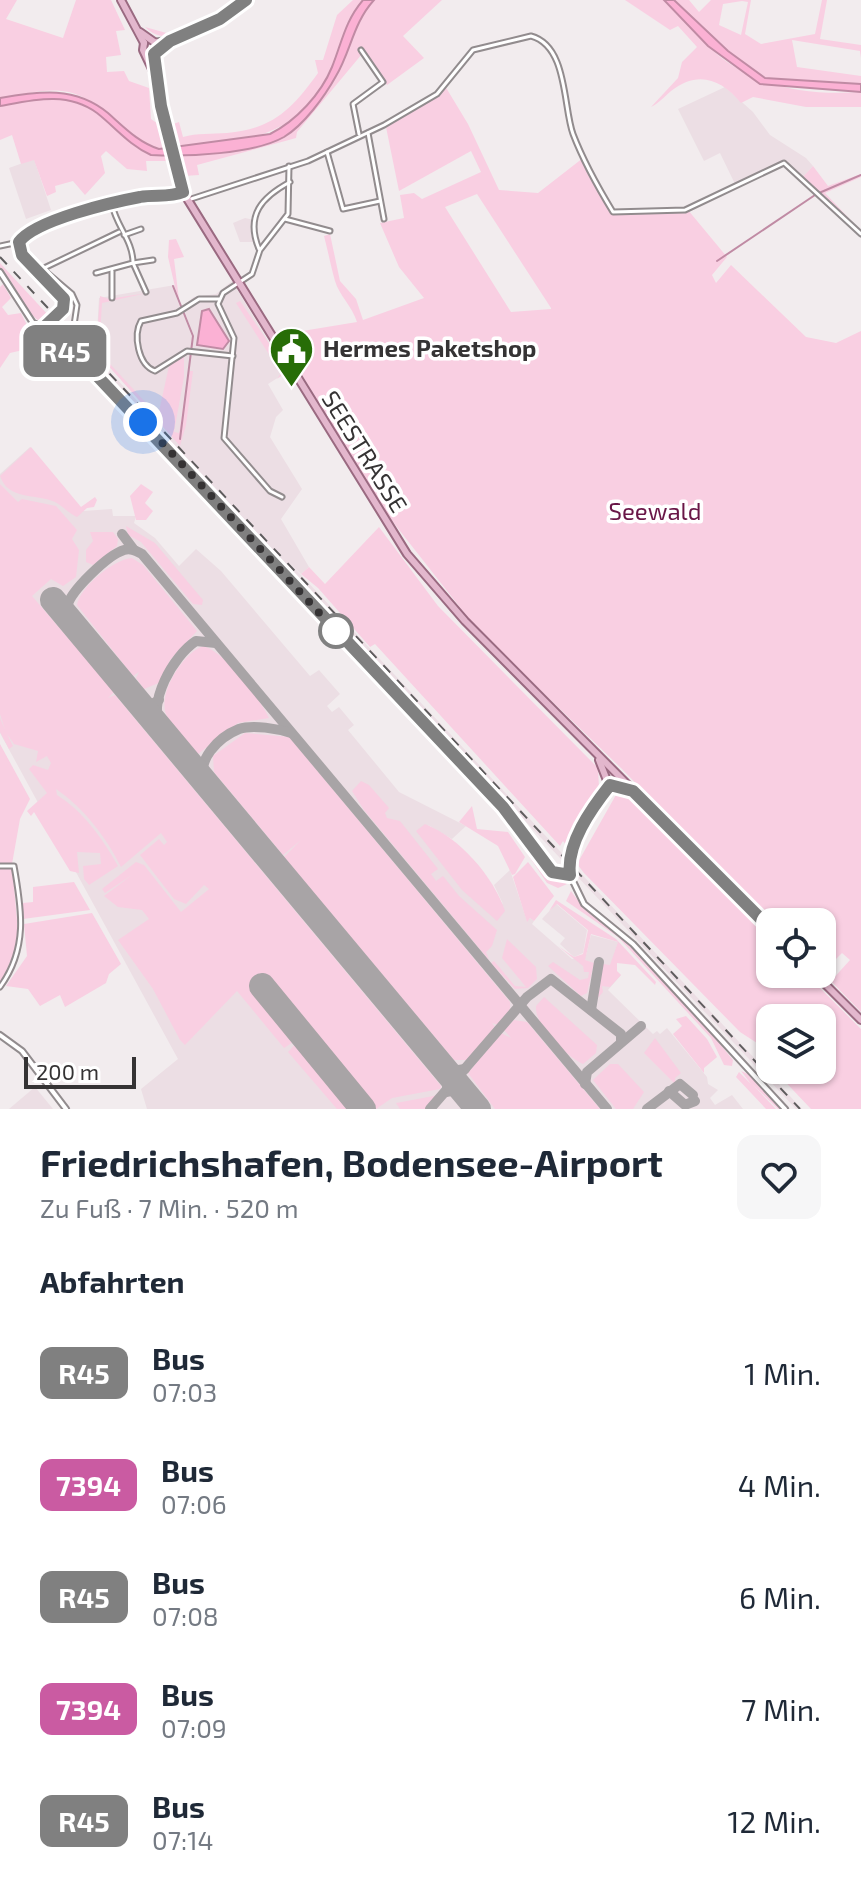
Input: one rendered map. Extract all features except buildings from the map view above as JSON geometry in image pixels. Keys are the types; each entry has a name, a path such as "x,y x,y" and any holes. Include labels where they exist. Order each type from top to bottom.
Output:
{"main road":[{"name":"SEESTRASSE","path":"121,0 151,47 172,160 183,192 396,537 465,621 598,757 619,772 612,781 633,791 756,914"},
{"path":"151,47 220,19 246,0"},
{"path":"598,757 612,781"},
{"path":"612,769 612,781"},
{"path":"829,988 861,1020"}],"street":[{"path":"188,200 327,152 359,134 368,133 437,94 473,50 498,41 531,36 545,44 551,53 567,91 573,135 613,212 685,210 784,163 861,234"},
{"path":"359,134 353,104 383,82 361,50"},
{"path":"368,133 384,219"},
{"path":"327,152 343,209 380,201"},
{"path":"233,356 189,351 155,371 147,368 141,360 137,331 141,321 179,312 199,299 219,299 252,274 260,250 285,219 290,205 289,166"},
{"path":"260,250 255,225 260,203 267,195 290,182"},
{"path":"0,246 19,242 26,234 59,220 141,196 183,192"},
{"path":"112,205 119,232 132,246 133,263 146,292"},
{"path":"285,219 330,231"},
{"path":"124,235 141,229"},
{"path":"42,269 119,232"},
{"path":"19,242 26,260 60,293 63,309 44,327"},
{"path":"26,260 30,259 73,295 77,305 74,325 79,331"},
{"path":"96,273 153,260"},
{"path":"112,271 112,298"},
{"path":"0,272 33,323 44,327 56,345 84,362 143,422 503,807 552,872 559,876 570,875"},
{"path":"219,299 221,315 234,338 224,438 270,491 282,497"},
{"path":"612,781 575,842 570,875 578,896 633,944 785,1109"},
{"path":"0,866 14,866 21,945 14,967 0,987"},
{"path":"0,1036 15,1044 66,1109"}],"shaded area":[{"path":"363,0 374,0 361,18 341,66 326,92 299,125 271,143 219,153 151,155 129,141 97,113 74,102 50,99 0,106 0,98 43,93 83,98 96,104 138,138 159,149 270,134 298,114 321,87 348,24"},
{"path":"664,0 674,0 728,51 765,78 861,84 861,92 760,84 708,46"},
{"path":"725,87 753,112 770,135 813,166 802,178 787,163 736,186 720,153 704,161 678,109"},
{"path":"34,159 51,210 26,219 9,168"},
{"path":"245,218 254,220 255,242 240,242 233,223"},
{"path":"232,281 287,372 268,384 283,410 276,417 270,437 302,489 281,519 309,567 301,574 286,559 756,1060 756,1066 56,322 59,318 177,443 96,351 99,298 175,285 181,307 194,297 216,294"},
{"path":"209,309 229,341 223,349 197,345 202,311"},
{"path":"30,447 83,511 112,509 113,516 136,516 134,523 155,538 179,566 196,549 221,571 310,676 319,670 340,694 327,706 332,712 339,707 354,725 348,730 399,792 466,826 452,839 428,825 503,904 494,885 510,870 527,921 530,918 534,921 532,924 572,959 586,955 591,935 618,942 616,971 621,975 608,990 653,1034 657,1031 660,1034 667,1028 707,1077 708,1084 718,1090 710,1098 715,1105 732,1095 743,1109 147,1109 141,1089 178,1059 0,733 0,474"},
{"path":"556,904 587,930 583,953 574,957 560,944 565,938 542,919"},
{"path":"772,1084 779,1084 802,1109 796,1109"},
{"path":"35,1087 53,1109 9,1109"}],"green space":[{"path":"0,0 17,0 6,19 63,38 76,0 111,0 125,30 116,31 121,55 106,57 107,72 124,71 129,81 149,88 151,119 161,126 166,148 140,142 94,105 69,92 43,91 0,98"},
{"path":"237,0 243,0 208,23 181,35 168,37 145,27 170,34 197,25"},
{"path":"249,0 255,0 217,27 177,44 225,19"},
{"path":"353,0 363,0 348,25 330,72 316,95 300,112 264,134 222,143 174,147 170,125 179,122 183,137 243,131 269,122 290,107 318,73 315,60 323,60 337,15"},
{"path":"374,0 442,0 403,36 424,58 387,85 361,49 362,54 297,132 296,138 197,165 199,175 184,176 182,180 176,154 255,147 287,132 302,119 337,75 358,25"},
{"path":"625,0 664,0 723,59 759,79 798,90 861,92 861,107 806,107 753,97 741,103 717,83 700,79 681,85 651,107 678,78 682,62 697,47 678,26 670,30"},
{"path":"674,0 689,0 699,12 711,0 751,0 745,34 761,44 815,34 822,0 827,0 820,39 861,45 861,58 860,51 792,40 797,67 861,76 861,84 765,78 728,51","holes":["748,2 741,35 719,25 723,4"]},
{"name":"Seewald","path":"445,86 468,124 499,190 538,193 583,158 614,214 688,210 727,257 712,275 716,283 731,265 806,337 836,343 861,331 861,1012 836,986 836,975 850,960 842,953 836,959 836,908 756,908 622,769 469,621 412,557 278,335 357,322 335,281 324,236 330,234 340,281 356,299 363,320 424,298 399,267 380,223 404,218 400,195 414,193 422,199 481,172 471,151 399,191 386,127 438,95","holes":["477,194 551,309 511,312 445,207","389,517 466,615 410,551"]},
{"path":"53,97 86,107 137,146 168,155 168,161 146,161 147,171 127,169 106,151 101,156 105,173 85,195 73,181 55,186 56,192 47,196 34,160 21,164 12,135 0,140 0,106"},
{"path":"813,166 828,186 861,174 861,177 825,193 861,231 802,178"},
{"path":"176,239 184,257 174,259 180,308 168,257 169,240"},
{"path":"0,263 49,316 42,322 26,306 0,269"},
{"path":"3,284 11,298 2,307 8,315 21,313 29,329 53,349 31,336 23,350 10,353 0,368 0,287"},
{"path":"147,293 102,303 99,352 158,416 169,366 184,355 184,377 174,432 179,433 189,371 193,371 180,446 96,352 100,296 109,299"},
{"path":"240,301 288,371 277,379 281,373 236,303"},
{"path":"31,447 81,507 95,497 94,507 87,508 77,517 55,502 16,493 4,484 0,476"},
{"path":"0,484 18,502 22,499 56,506 77,530 72,539 79,550 76,577 63,586 51,579 32,596 114,692 108,698 115,695 441,1086 440,1089 392,1098 376,1109 337,1109 288,1052 304,1035 284,1048 237,991 185,1045 180,1040 153,989 118,940 149,919 142,910 118,907 104,896 132,875 105,893 102,889 136,862 144,865 181,912 209,889 204,885 186,904 174,899 140,855 159,839 164,845 167,842 161,833 121,867 93,824 56,789 57,795 92,826 118,866 89,885 84,879 83,866 101,864 100,853 77,852 79,873 70,871 34,812 31,816 27,811 47,793 29,769 33,765 48,770 51,763 47,756 36,762 38,751 14,744 7,734 13,746 9,749 0,732 0,718 5,730 0,714"},
{"path":"141,484 153,492 145,503 153,511 146,520 136,520 130,496"},
{"path":"126,526 155,543 203,600 202,605 193,604 141,542 128,535"},
{"path":"379,527 438,606 598,768 599,788 567,846 563,841 560,846 375,644 370,647 318,588 301,574 309,567 325,584"},
{"path":"90,532 113,532 118,539 117,546 93,565 86,562 86,550 93,541"},
{"path":"132,558 143,565 197,631 170,660 161,682 144,689 136,678 139,672 133,676 77,605 84,590 99,575 116,563"},
{"path":"203,646 231,666 269,718 238,723 198,754 172,724 164,705 169,685 180,665"},
{"path":"245,733 289,737 510,1002 510,1011 498,1025 492,1023 496,1028 468,1060 454,1060 284,857 301,840 283,855 214,772 213,756"},
{"path":"0,744 30,799 20,819 12,864 19,943 0,984"},
{"path":"361,781 369,785 389,808 385,813 387,818 400,821 438,869 431,874 436,881 443,876 459,896 497,930 492,946 486,952 489,960 364,810 352,791"},
{"path":"617,793 626,795 756,924 756,988 820,988 836,1004 756,1004 756,1042 740,1032 577,864"},
{"path":"487,794 549,871 567,884 558,888 547,883"},
{"path":"472,806 477,829 508,832 525,857 515,874 512,875 498,846 459,822"},
{"path":"425,824 463,848 484,872 505,911 497,921 462,890 416,831"},
{"path":"528,862 554,896 534,921 530,918 527,922 513,877"},
{"path":"74,882 90,910 23,919 23,903 33,902 33,887"},
{"path":"571,891 670,986 733,1060 732,1066 724,1065 711,1038 618,937 566,901"},
{"path":"556,900 616,939 656,982 655,985 635,965 617,963 617,971 621,975 610,987 602,986 603,992 594,1002 603,964 610,965 618,942 591,934 585,960 594,963 587,993 581,996 548,966 553,962 580,980 588,978 589,972 584,972 583,966 558,946 574,957 583,954 588,930 557,904 549,911"},
{"path":"92,913 121,964 109,974 106,983 65,1007 60,995 40,1006 28,989 6,986 27,956 24,924"},
{"path":"507,939 536,967 537,979 528,988 515,989 491,963 494,961 515,986 526,987 502,958"},
{"path":"544,997 597,1045 596,1053 583,1064 561,1048 540,1022 536,1006"},
{"path":"836,1004 861,1029 861,1109 811,1109 787,1084 836,1084"},
{"path":"686,1016 707,1039 717,1057 704,1068 704,1073 673,1034 682,1026 676,1019"},
{"path":"514,1020 527,1022 600,1109 495,1109 468,1073 501,1033 511,1038 504,1030"},
{"path":"655,1038 681,1073 675,1078 676,1085 644,1053"},
{"path":"610,1064 618,1064 644,1092 633,1109 616,1109 593,1080"},
{"path":"741,1071 748,1074 783,1109 778,1109 752,1084 776,1109 766,1109 736,1077 739,1072 751,1084"},
{"path":"439,1095 426,1109 400,1109 396,1103"}],"waterway":[{"path":"819,193 861,175"},
{"path":"717,261 815,195"},
{"path":"173,286 193,336 180,439"}],"taxiway":[{"path":"122,534 134,550"},
{"path":"73,623 67,607 91,574 124,550 142,554 607,1109"},
{"path":"161,729 157,706 171,668 196,641 216,643"},
{"path":"139,702 150,705 159,700"},
{"path":"206,783 203,775 206,758 231,733 251,727 291,733"},
{"path":"591,1010 599,962"},
{"path":"430,1109 527,997 551,979 621,1034 621,1042"},
{"path":"585,1084 587,1072 641,1026"},
{"path":"447,1088 448,1075 443,1066 452,1071 465,1069"},
{"path":"647,1109 680,1084 693,1095"},
{"path":"446,1092 456,1090 467,1095"},
{"path":"669,1091 685,1105 695,1101"}],"runway":[{"path":"53,600 478,1109"},
{"path":"262,986 363,1109"}],"railway":[{"path":"0,257 800,1109"}],"bus line":[{"name":"R45","path":"246,0 220,19 170,41 154,54 161,106 177,179 183,192 177,195 141,196 69,216 26,234 19,242 22,255 64,299 63,309 44,327 50,338 84,362 294,582 345,641 503,807 552,872 559,876 570,875 570,854 575,842 601,797 610,785 617,784 633,791 756,914"}],"place":[{"name":"Hermes Paketshop","path":"292,388"}],"route":[{"path":"143,422 336,631"}]}
